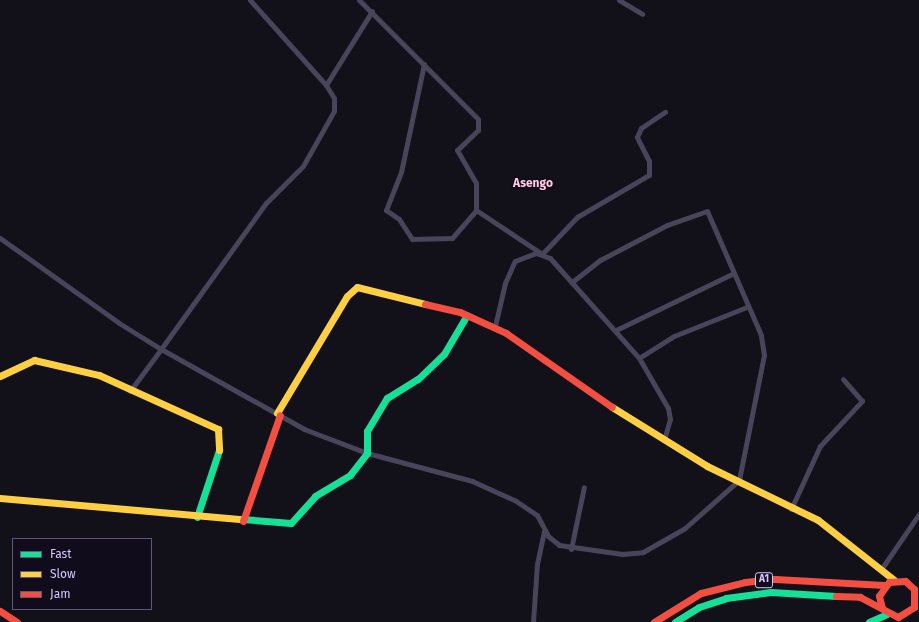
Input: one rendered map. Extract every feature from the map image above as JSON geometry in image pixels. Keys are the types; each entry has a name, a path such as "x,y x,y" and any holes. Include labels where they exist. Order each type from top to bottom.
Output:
{"main road":[{"path":"243,521 279,414 347,296 357,287 467,315 495,326 574,384 706,466 738,480 791,509 818,520 882,568 894,580 905,581 917,595 910,612"},
{"path":"0,498 197,517 291,524 315,496 342,483 367,453 368,431 387,398 418,379 444,354 467,315"},
{"path":"0,375 26,362 47,362 99,375 221,433 221,443 197,517"},
{"name":"A1","path":"654,622 701,593 745,582 775,579 884,585 894,580"},
{"path":"882,608 879,596 884,585"},
{"name":"A1","path":"675,622 699,607 726,598 771,592 853,596 882,608 887,614"},
{"path":"0,611 16,622"},
{"path":"869,622 887,614 898,617 910,612 919,614"}],"street":[{"path":"130,391 266,203 303,166 330,124 335,103 326,85 250,0"},
{"path":"359,0 372,11 424,64 480,123 457,150 476,184 476,210 456,234 444,240 412,239 399,219 386,211 401,172 424,64"},
{"path":"619,0 642,14"},
{"path":"326,85 372,11"},
{"path":"495,326 512,266 519,258 542,254 577,217 649,175 649,161 637,137 641,128 665,112"},
{"path":"476,210 542,254 572,282 616,330 638,358 668,408 670,419 664,440"},
{"path":"0,238 119,323 304,429 367,453 434,469 500,493 533,511 544,531 559,545 571,548 622,554 643,552 685,528 738,480 764,355 761,334 747,308 714,222 704,210 600,260 572,282"},
{"path":"616,330 734,273"},
{"path":"638,358 674,336 747,308"},
{"path":"791,509 820,446 862,401 843,379"},
{"path":"571,548 584,487"},
{"path":"882,568 919,514"},
{"path":"533,622 536,564 544,531"}],"traffic: fast":[{"path":"242,519 291,523 315,496 350,475 367,453 367,431 387,398 418,379 444,354 467,315"},
{"path":"197,517 219,450"},
{"path":"675,622 699,607 726,598 771,592 836,596"},
{"path":"869,622 887,614"}],"traffic: slow":[{"path":"277,413 347,296 357,287 425,304"},
{"path":"0,376 34,360 99,375 218,429 219,450"},
{"path":"612,407 707,466 818,520 894,580"},
{"path":"0,498 242,519"}],"traffic: jam":[{"path":"425,304 460,312 506,333 612,407"},
{"path":"243,521 280,415"},
{"path":"654,622 701,593 745,582 775,579 884,585"},
{"path":"836,596 860,597 898,617 914,607 914,589 905,581 889,582 879,596 882,608"},
{"path":"0,611 17,622"}],"district":[{"name":"Asengo","path":"533,184"}]}
